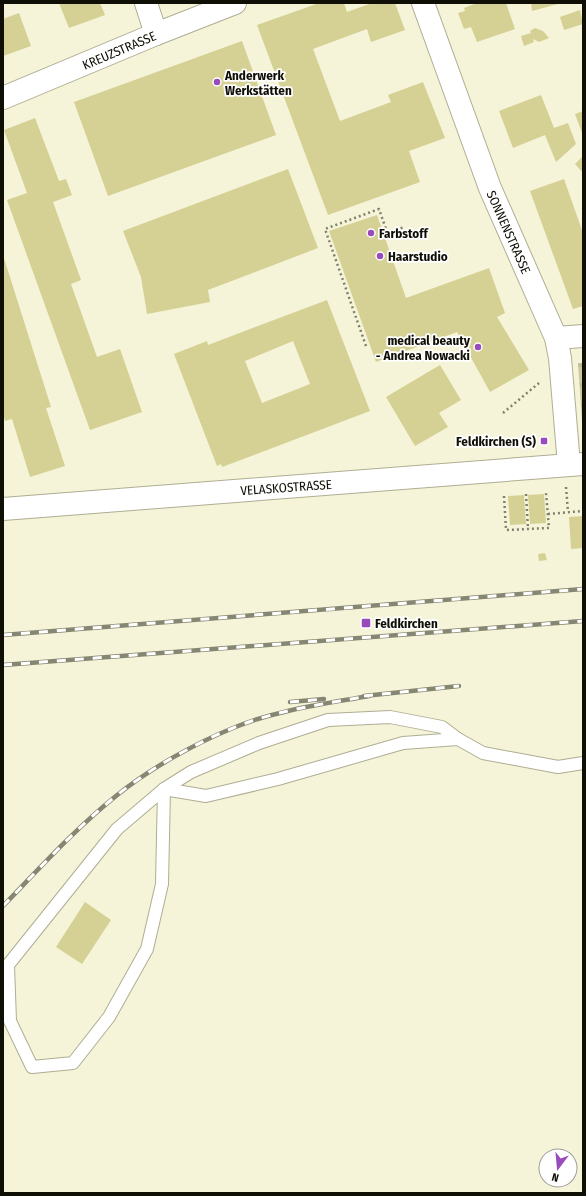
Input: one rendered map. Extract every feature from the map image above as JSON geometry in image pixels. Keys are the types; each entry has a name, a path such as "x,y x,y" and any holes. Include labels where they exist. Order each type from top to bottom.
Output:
{"street":[{"path":"146,3 156,34"},
{"name":"KREUZSTRASSE","path":"3,98 156,34 236,3"},
{"name":"SONNENSTRASSE","path":"423,3 490,188 556,338 576,465"},
{"path":"556,338 583,336"},
{"name":"VELASKOSTRASSE","path":"3,509 576,465"}],"lane":[{"path":"164,789 162,884 148,949 109,1017 73,1063 32,1067 10,1021 8,965 117,829 164,789 191,772 259,743 328,720 390,717 442,726 458,739 483,753 558,766 583,764"},
{"path":"164,789 206,796 278,779 403,743 458,739"}],"path":[{"path":"366,346 325,229 379,210 387,232 405,227"},
{"path":"503,413 540,383"},
{"path":"504,496 506,530 549,528 546,493"},
{"path":"526,494 528,529"},
{"path":"548,514 583,511"}],"green space":[{"path":"578,363 583,363 583,436"}],"building":[{"path":"59,3 100,3 105,15 69,28"},
{"path":"319,3 344,3 347,12 372,3 395,3 405,30 371,42 367,29 313,49 340,121 391,102 388,95 423,82 445,138 409,151 420,182 328,215 257,25"},
{"path":"477,3 506,3 515,29 477,42 471,27 464,29 458,13 465,11 464,8"},
{"path":"531,3 558,3 558,4 532,11"},
{"path":"580,10 583,24 564,30 560,17"},
{"path":"19,13 31,46 3,56 3,19"},
{"path":"535,28 543,31 549,38 539,42 533,39 534,42 524,46 521,36 531,33 530,31"},
{"path":"242,41 276,135 108,196 74,102"},
{"path":"541,95 554,128 568,123 576,144 556,162 545,135 513,148 499,111"},
{"path":"583,111 583,132 582,133 575,114"},
{"path":"35,118 59,181 66,179 72,195 53,202 81,280 71,284 97,357 120,349 142,412 90,430 7,200 27,193 4,130"},
{"path":"583,156 583,173 575,164"},
{"path":"288,169 318,248 208,290 210,302 147,314 141,277 123,231"},
{"path":"564,179 583,233 583,306 573,309 530,191"},
{"path":"377,215 406,298 489,268 505,313 497,317 529,370 490,392 457,332 376,362 329,231"},
{"path":"3,255 51,407 46,408 65,466 30,477 12,419 5,421 3,413"},
{"path":"327,300 370,411 222,467 221,464 217,466 174,354 207,341 208,345","holes":["293,341 310,384 262,403 245,361"]},
{"path":"440,365 461,400 439,413 448,427 415,446 386,397"},
{"path":"544,494 546,523 530,524 528,495"},
{"path":"524,495 526,524 510,525 508,496"},
{"path":"583,516 583,548 571,549 569,517"},
{"path":"545,553 547,560 539,561 538,554"},
{"path":"85,902 111,920 82,964 56,947"}],"railway":[{"path":"3,635 583,589"},
{"path":"3,665 583,621"},
{"path":"364,696 459,686"},
{"path":"3,906 86,822 129,786 172,758 218,734 249,722 300,708 369,696"},
{"path":"290,702 324,699"}],"place":[{"name":"Anderwerk Werkstätten","path":"217,82"},
{"name":"Farbstoff","path":"371,233"},
{"name":"Haarstudio","path":"380,256"},
{"name":"medical beauty - Andrea Nowacki","path":"478,347"},
{"name":"Feldkirchen (S)","path":"544,441"},
{"name":"Feldkirchen","path":"366,623"}]}
